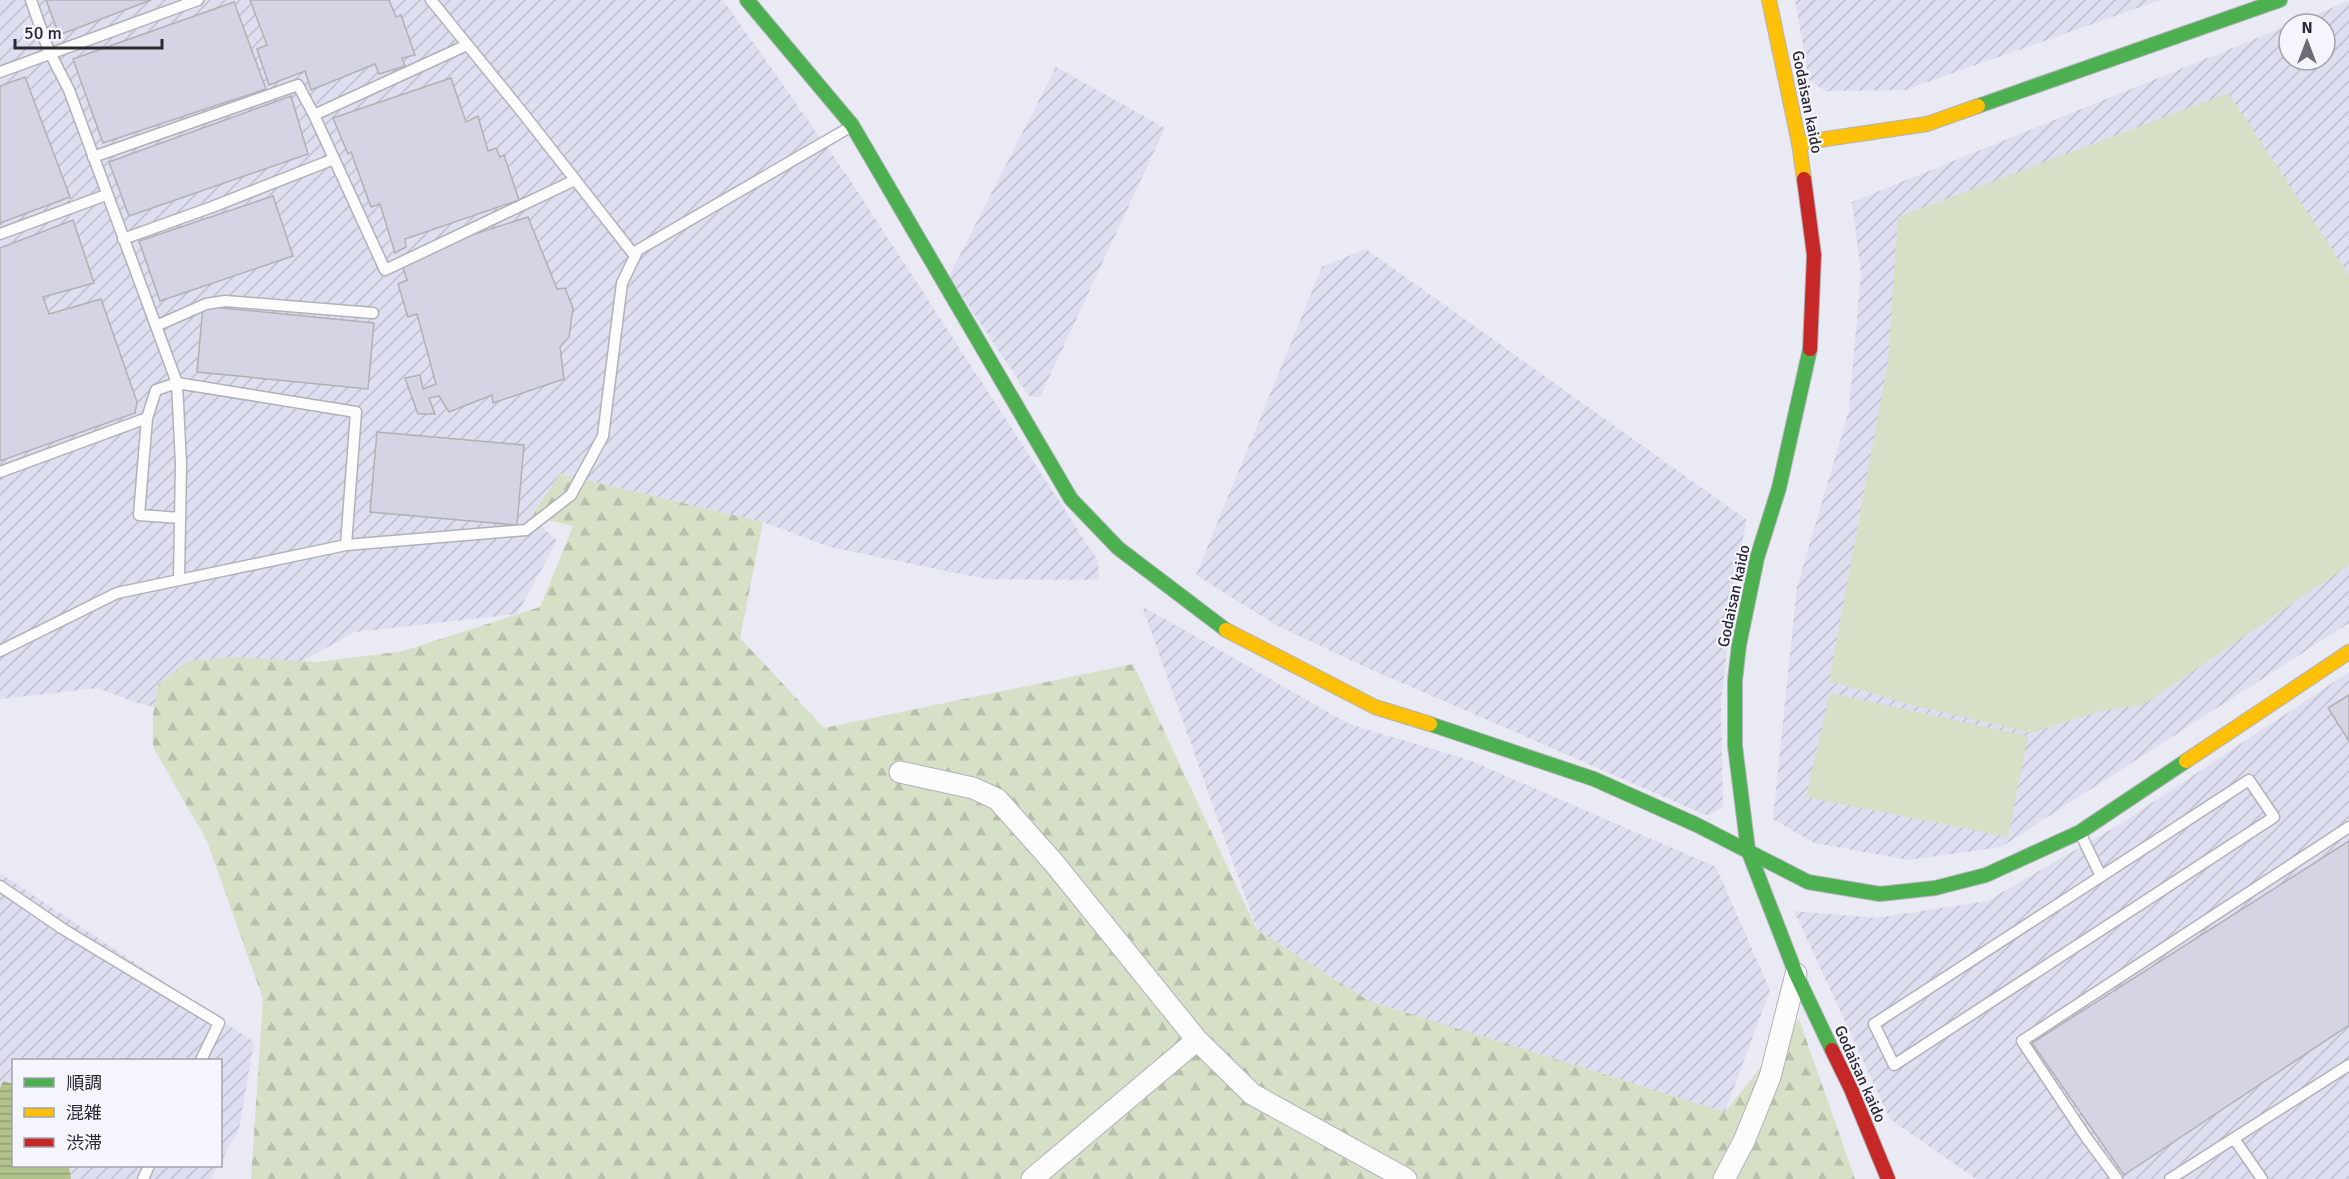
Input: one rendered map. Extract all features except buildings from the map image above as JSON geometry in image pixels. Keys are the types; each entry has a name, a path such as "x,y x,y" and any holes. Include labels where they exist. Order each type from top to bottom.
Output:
{"street":[{"path":"747,0 852,125 1071,499 1118,548 1226,630 1375,707 1594,779 1748,850 1808,882 1880,894 1935,888 1986,875 2080,832 2349,652"},
{"name":"Godaisan kaido","path":"1769,0 1799,143 1814,255 1810,355 1779,488 1757,558 1739,645 1735,680 1735,746 1748,850 1796,974 1851,1089 1888,1179"},
{"path":"1799,143 1927,124 2280,0"},
{"path":"900,772 973,788 997,799 1054,863 1197,1040 1252,1094 1406,1179"},
{"path":"1724,1179 1744,1141 1770,1077 1796,974"},
{"path":"1032,1179 1197,1040"}],"lane":[{"path":"31,0 51,54 69,90 177,383 181,464 179,580"},
{"path":"0,72 198,0"},
{"path":"431,0 635,256"},
{"path":"314,115 467,45"},
{"path":"93,157 298,85 386,270 575,180"},
{"path":"0,651 117,593 345,545 526,530 571,495 603,436 622,283 638,250 852,125"},
{"path":"123,239 334,159"},
{"path":"0,234 106,195"},
{"path":"156,326 206,304 225,301 373,313"},
{"path":"180,518 139,515 147,418 156,390 177,383 356,412 345,545"},
{"path":"0,472 147,418"},
{"path":"2249,780 2274,817 1894,1065 1874,1024 2101,876 2249,780"},
{"path":"2117,1179 2022,1041 2349,827"},
{"path":"2080,832 2101,876"},
{"path":"0,886 63,929 219,1023 201,1059"},
{"path":"2170,1179 2235,1140 2349,1065"},
{"path":"2235,1140 2262,1179"}],"shaded area":[{"path":"0,0 723,0 848,177 1098,561 1099,580 985,579 830,547 763,522 560,474 531,516 557,541 517,614 355,632 200,718 141,704 97,688 0,699"},
{"path":"1795,0 2160,0 1905,90 1825,91 1809,80"},
{"path":"2349,1 2349,623 2001,847 1908,860 1814,843 1773,819 1797,587 1849,410 1861,273 1852,202 2277,30 2277,72 2337,72 2337,12 2322,12"},
{"path":"1056,67 1165,128 1040,397 1029,396 949,276"},
{"path":"1366,249 1747,520 1736,571 1721,703 1723,807 1708,816 1363,666 1274,624 1196,575 1322,267"},
{"path":"1142,606 1349,724 1469,760 1716,867 1770,990 1725,1112 1369,1001 1257,930"},
{"path":"2349,672 2349,1179 1976,1179 1890,1119 1794,911 1877,918 1987,901 2117,826"},
{"path":"0,873 254,1042 239,1129 222,1160 222,1059 12,1059 12,1167 217,1167 211,1179 0,1179"},
{"path":"3,1081 12,1084 12,1167 69,1167 71,1179 0,1179 0,1088"}],"green space":[{"path":"2228,93 2349,275 2349,565 2143,705 2104,710 2031,733 1912,705 1829,681 1888,362 1898,217"},
{"path":"560,474 763,522 740,638 824,728 1133,664 1257,930 1369,1001 1725,1112 1799,1019 1855,1179 251,1179 263,999 207,841 153,747 153,714 158,685 187,661 233,657 319,662 403,651 540,607 573,526 531,516"},
{"path":"1830,693 2028,736 2008,837 1806,797"}],"traffic: fast":[{"path":"747,0 852,125 1071,499 1118,548 1226,630"},
{"path":"1978,106 2280,0"},
{"path":"1810,349 1779,488 1757,558 1739,645 1735,680 1735,746 1748,850 1796,974 1832,1050"},
{"path":"1430,724 1594,779 1697,825 1808,882 1880,894 1935,888 1986,875 2080,832 2186,761"}],"traffic: slow":[{"path":"1769,0 1799,143 1804,179"},
{"path":"1799,143 1927,124 1978,106"},
{"path":"1226,630 1375,707 1430,724"},
{"path":"2186,761 2349,652"}],"traffic: jam":[{"path":"1804,179 1814,255 1810,349"},
{"path":"1832,1050 1851,1089 1888,1179"}]}
